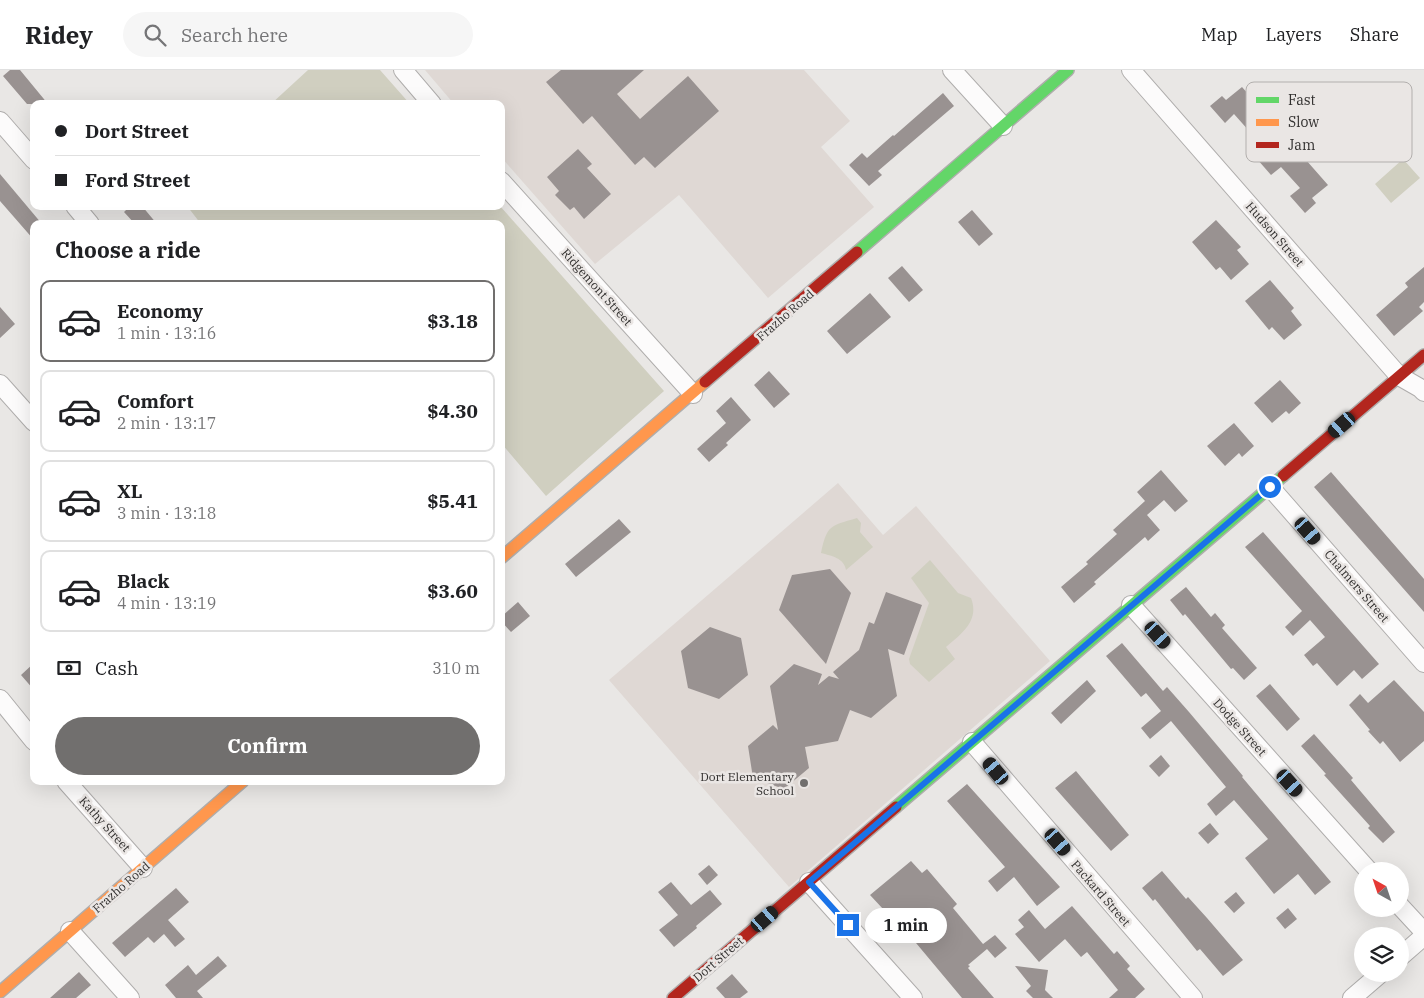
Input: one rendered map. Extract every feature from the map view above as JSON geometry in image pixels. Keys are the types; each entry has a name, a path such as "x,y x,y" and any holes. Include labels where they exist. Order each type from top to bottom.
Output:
{"street":[{"path":"403,70 429,100"},
{"path":"952,70 1003,126"},
{"name":"Frazho Road","path":"505,555 694,394 1068,70"},
{"name":"Hudson Street","path":"1131,70 1400,376 1424,392"},
{"path":"0,121 30,155"},
{"name":"Ridgemont Street","path":"505,185 694,394"},
{"path":"78,210 86,220"},
{"name":"Dort Street","path":"677,997 1424,355"},
{"path":"0,384 30,418"},
{"name":"Chalmers Street","path":"1270,487 1424,663"},
{"name":"Dodge Street","path":"1132,605 1361,862"},
{"path":"0,699 30,736"},
{"name":"Packard Street","path":"972,742 1192,998"},
{"name":"Kathy Street","path":"70,785 143,868"},
{"name":"Frazho Road","path":"0,992 238,785"},
{"path":"809,882 913,998"},
{"path":"1409,916 1424,932"},
{"path":"70,931 130,998"},
{"path":"1409,949 1424,936"},
{"path":"1352,998 1371,982"}],"shaded area":[{"path":"308,70 380,70 406,100 275,100"},
{"path":"425,70 804,70 850,121 821,147 874,207 768,298 679,195 595,264 505,162 505,100 451,100"},
{"path":"1400,162 1406,162 1420,178 1391,203 1375,184"},
{"path":"190,210 504,210 664,391 546,496 505,448 505,220 198,220"},
{"name":"Dort Elementary School","path":"838,483 883,535 916,506 1050,661 789,887 609,680"},
{"path":"857,518 861,523 860,532 873,547 846,570 840,560 821,553 828,531 836,525"},
{"path":"930,560 958,593 971,598 973,614 968,626 946,647 955,659 929,682 910,664 909,659 929,603 911,578"}],"building":[{"path":"10,70 20,70 45,100 30,100 30,104 27,104 3,76"},
{"path":"561,70 644,70 617,94 640,119 688,76 719,111 655,168 644,157 635,165 592,116 583,124 546,82"},
{"path":"1242,87 1246,92 1246,128 1234,114 1225,123 1210,106 1222,96 1226,100"},
{"path":"943,93 954,106 878,171 882,175 869,186 849,165 862,153 867,158"},
{"path":"578,149 592,164 587,168 611,194 584,219 574,207 570,210 555,195 559,191 547,177"},
{"path":"1260,162 1308,162 1328,185 1312,198 1316,203 1305,213 1290,196 1300,188 1281,167 1271,175"},
{"path":"0,174 39,220 30,220 30,235 0,201"},
{"path":"126,210 145,210 154,220 131,220 124,212"},
{"path":"972,210 993,234 979,246 958,222"},
{"path":"1216,220 1241,247 1237,250 1249,264 1231,280 1220,267 1216,270 1192,242"},
{"path":"902,266 923,290 909,302 888,278"},
{"path":"1424,267 1424,302 1419,307 1423,311 1394,336 1376,315 1408,287 1405,283"},
{"path":"1270,280 1294,308 1291,311 1302,325 1284,340 1272,327 1269,330 1245,301"},
{"path":"870,293 891,317 847,354 827,331"},
{"path":"0,307 15,324 0,338"},
{"path":"769,371 790,394 774,408 754,385"},
{"path":"1280,380 1301,403 1289,414 1286,411 1272,423 1254,403"},
{"path":"731,397 751,420 709,462 697,449 726,423 716,411"},
{"path":"1234,423 1254,446 1242,457 1239,453 1225,466 1207,446"},
{"path":"1161,470 1188,501 1175,512 1164,500 1147,515 1160,530 1148,541 1145,537 1094,582 1096,584 1074,603 1061,587 1088,564 1086,562 1117,534 1113,530 1145,501 1137,492"},
{"path":"1331,472 1424,579 1424,612 1314,487"},
{"path":"619,519 631,532 576,577 565,564"},
{"path":"1263,532 1379,664 1362,679 1354,670 1337,686 1317,663 1313,666 1304,655 1325,637 1310,620 1293,636 1285,627 1302,611 1245,547"},
{"path":"830,569 851,593 826,664 779,610 792,575"},
{"path":"1186,587 1211,617 1215,613 1225,625 1222,628 1257,668 1244,680 1233,668 1231,669 1185,614 1183,616 1170,600"},
{"path":"886,592 922,605 904,655 888,649 897,696 871,718 850,710 838,741 805,747 809,768 784,789 753,778 748,746 773,725 778,730 770,686 794,664 822,674 818,685 829,676 839,679 833,672 859,650 869,622 874,624"},
{"path":"518,602 530,616 511,632 505,625 505,613"},
{"path":"710,627 741,638 748,675 719,699 688,688 681,651"},
{"path":"1122,643 1163,691 1167,687 1189,712 1331,882 1315,895 1298,874 1274,894 1245,858 1268,839 1234,800 1216,816 1207,804 1226,787 1171,721 1150,739 1141,728 1161,711 1146,693 1141,697 1106,656"},
{"path":"30,667 30,685 21,675"},
{"path":"1087,680 1096,691 1061,724 1051,713"},
{"path":"1394,680 1424,712 1424,741 1400,762 1383,741 1380,744 1368,731 1370,730 1349,705 1360,694 1368,703"},
{"path":"1270,684 1300,719 1287,731 1256,696"},
{"path":"1314,734 1353,778 1351,780 1395,832 1383,843 1368,828 1370,826 1324,775 1326,774 1301,746"},
{"path":"1161,755 1170,766 1159,777 1149,766"},
{"path":"1076,771 1129,835 1111,851 1055,788"},
{"path":"967,784 1060,887 1037,906 1014,877 997,892 988,881 1005,867 947,801"},
{"path":"1210,823 1219,834 1208,844 1198,833"},
{"path":"911,861 922,873 927,869 957,904 953,908 983,944 995,935 1007,948 995,958 987,949 968,965 970,966 968,968 994,998 962,998 906,931 902,935 894,927 897,924 870,895"},
{"path":"709,865 718,875 707,885 698,874"},
{"path":"1162,871 1186,899 1188,897 1243,960 1223,976 1200,949 1197,951 1155,899 1153,901 1142,888"},
{"path":"671,882 691,905 710,890 722,904 674,947 659,930 678,915 658,892"},
{"path":"176,888 189,902 168,920 185,939 175,947 164,934 154,943 148,937 125,957 112,943"},
{"path":"1236,892 1245,903 1234,913 1224,902"},
{"path":"1072,906 1114,954 1117,951 1130,966 1127,969 1145,989 1135,998 1109,998 1118,990 1087,952 1081,957 1065,939 1039,962 1015,934 1024,927 1018,920 1029,910 1045,929"},
{"path":"1288,908 1297,919 1285,929 1276,918"},
{"path":"218,956 227,966 197,991 203,998 176,998 165,985 188,965 196,975"},
{"path":"1015,966 1048,970 1045,990 1053,998 1033,998 1026,991 1031,986"},
{"path":"79,972 91,985 76,998 50,998"},
{"path":"732,974 748,992 740,998 725,998 716,988"}],"traffic: fast":[{"path":"857,252 1068,70"},
{"path":"896,807 1283,476"}],"traffic: slow":[{"path":"505,555 705,382"},
{"path":"0,992 238,785"}],"traffic: jam":[{"path":"705,382 857,252"},
{"path":"1283,476 1424,355"},
{"path":"673,998 896,807"}],"place":[{"name":"Dort Elementary School","path":"804,783"}],"route":[{"path":"848,925 809,882 1270,487"}]}
